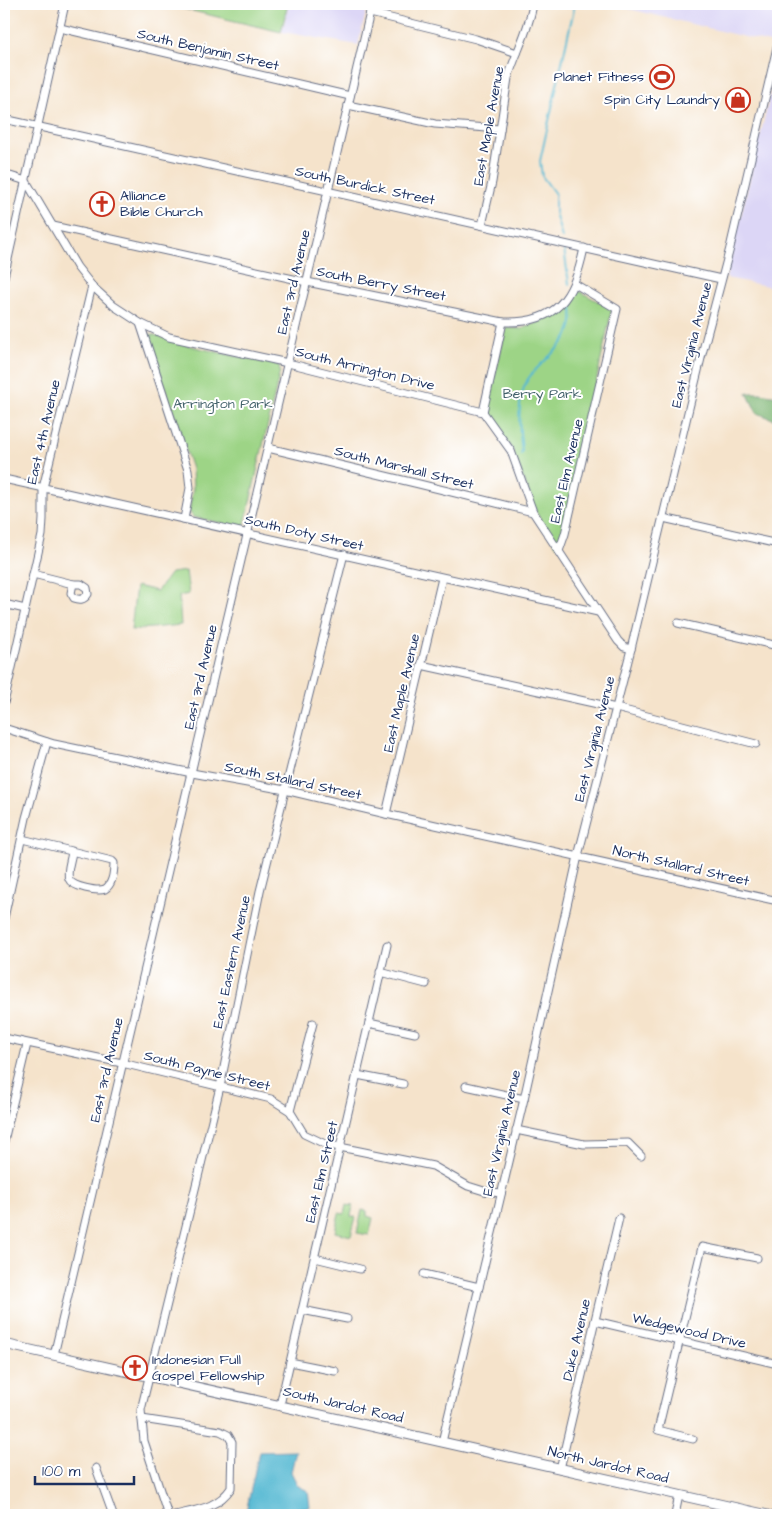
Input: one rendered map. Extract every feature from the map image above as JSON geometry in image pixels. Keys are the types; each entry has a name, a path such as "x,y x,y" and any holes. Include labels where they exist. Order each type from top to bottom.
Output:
{"main road":[{"name":"South Jardot Road","path":"4,1344 442,1442"},
{"name":"North Jardot Road","path":"442,1442 768,1515"}],"street":[{"path":"4,277 65,4"},
{"name":"East 3rd Avenue","path":"54,1355 372,4"},
{"name":"East Maple Avenue","path":"482,225 492,182 508,78 526,32 533,4"},
{"path":"370,13 476,39 517,53"},
{"name":"South Benjamin Street","path":"60,28 350,96"},
{"name":"East Virginia Avenue","path":"442,1442 524,1098 578,856 730,248 778,43"},
{"path":"348,105 435,124 500,129"},
{"name":"South Burdick Street","path":"4,119 721,279"},
{"path":"4,174 26,181"},
{"name":"South Arrington Drive","path":"26,181 77,267 92,286 114,306 140,323 169,337 288,363 483,412"},
{"name":"South Berry Street","path":"52,226 307,282 503,322 521,322 539,318 553,311 566,298 575,284 584,248"},
{"name":"East Elm Avenue","path":"559,551 565,534 618,309 575,284"},
{"name":"East 4th Avenue","path":"4,703 42,535 44,519 43,488 92,286"},
{"path":"503,322 483,412 511,451 533,512 618,641 631,649"},
{"path":"140,323 188,470 190,488 184,519"},
{"name":"South Marshall Street","path":"268,448 533,512"},
{"name":"South Doty Street","path":"4,479 598,612"},
{"path":"663,518 778,544"},
{"name":"East Eastern Avenue","path":"168,1515 144,1441 141,1410 220,1086 260,891 344,554"},
{"path":"33,574 74,584"},
{"name":"East Maple Avenue","path":"386,814 442,578"},
{"path":"4,604 25,608"},
{"path":"678,623 778,646"},
{"path":"421,666 616,708 756,744"},
{"name":"South Stallard Street","path":"4,728 47,742 192,773 285,790 578,856"},
{"path":"4,918 47,742"},
{"path":"22,839 112,862 114,863 108,887 98,890 73,885 68,877 72,852"},
{"name":"North Stallard Street","path":"578,856 778,900"},
{"name":"East Elm Street","path":"280,1405 387,945"},
{"path":"380,972 426,984"},
{"path":"369,1022 415,1033"},
{"path":"290,1111 313,1023"},
{"name":"South Payne Street","path":"4,1038 122,1063 271,1099 290,1111 304,1134 325,1144 433,1166 468,1186 484,1191 501,1193"},
{"path":"4,1142 27,1044"},
{"path":"357,1075 403,1084"},
{"path":"466,1086 524,1098"},
{"path":"516,1130 584,1144 628,1143 641,1156"},
{"name":"Duke Avenue","path":"560,1469 619,1218"},
{"path":"693,1438 658,1430 702,1247 757,1258"},
{"path":"315,1258 360,1268"},
{"path":"424,1274 479,1287"},
{"path":"302,1310 347,1320"},
{"name":"Wedgewood Drive","path":"595,1321 778,1364"},
{"path":"290,1362 335,1370"},
{"path":"142,1420 220,1431 228,1434 232,1442 231,1488 228,1493 214,1504 175,1515"},
{"path":"96,1468 113,1515"},
{"path":"675,1515 679,1495"}],"shaded area":[{"path":"289,4 368,4 358,45 282,32"},
{"path":"609,4 778,4 778,27 774,44"},
{"path":"778,62 778,288 726,278"}],"green space":[{"path":"163,4 288,4 281,32"},
{"name":"Berry Park","path":"579,291 612,309 563,534 557,547 536,512 512,449 487,411 506,328 522,329 557,314"},
{"name":"Arrington Park","path":"149,334 191,346 279,365 280,371 244,528 193,517 189,511 193,488 192,469 148,336"},
{"path":"747,393 778,396 778,421 757,413"},
{"path":"186,571 189,594 179,596 181,625 131,630 136,586 157,591 171,573"},
{"path":"346,1205 353,1206 351,1216 356,1217 351,1236 335,1232 339,1213 344,1214"},
{"path":"362,1210 367,1211 367,1216 373,1218 369,1235 357,1233"}],"water":[{"path":"296,1451 291,1472 298,1486 308,1491 310,1507 246,1512 259,1452"}],"waterway":[{"path":"562,238 555,212 555,194 542,176 540,161 575,4"},
{"path":"564,249 569,284"},
{"path":"521,454 519,414 524,387 534,372 566,339 572,322 571,299"}],"place":[{"name":"Planet Fitness","path":"662,77"},
{"name":"Spin City Laundry","path":"738,100"},
{"name":"Alliance Bible Church","path":"102,204"},
{"name":"Indonesian Full Gospel Fellowship","path":"135,1368"}]}
